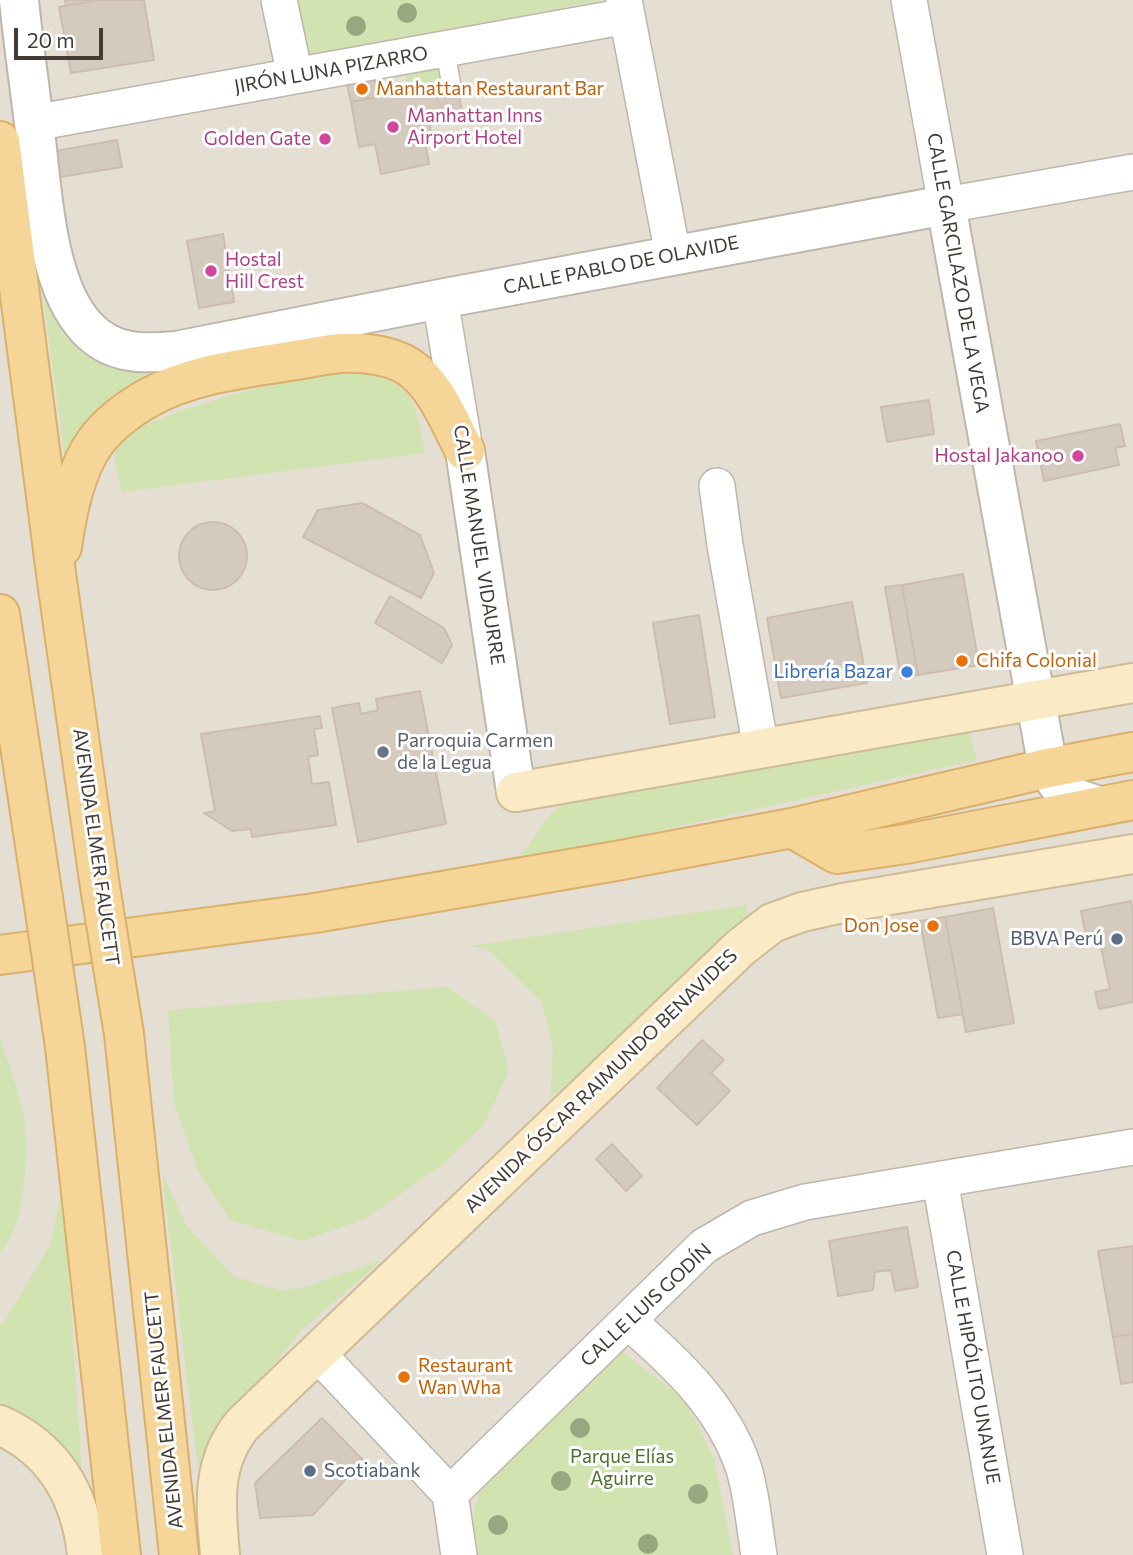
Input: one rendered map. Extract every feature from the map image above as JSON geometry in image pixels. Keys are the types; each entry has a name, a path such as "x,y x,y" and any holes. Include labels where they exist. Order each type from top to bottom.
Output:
{"main road":[{"name":"AVENIDA ELMER FAUCETT","path":"0,141 57,580 100,887 124,1034 179,1555"},
{"path":"57,580 73,496 83,464 97,441 120,417 151,397 186,382 223,372 342,353 379,355 408,366 431,388 465,450"},
{"path":"0,614 65,1047 121,1555"},
{"path":"516,792 1133,683"},
{"path":"0,955 315,913 792,828 1048,768 1133,752"},
{"path":"792,828 837,855 1116,803"},
{"name":"AVENIDA ÓSCAR RAIMUNDO BENAVIDES","path":"219,1538 217,1486 222,1459 229,1441 242,1425 740,948 772,923 802,912 843,903 1133,854"},
{"path":"7,1429 28,1440 44,1454 63,1479 82,1525 87,1555"}],"street":[{"path":"19,0 34,123"},
{"path":"279,0 295,76"},
{"name":"CALLE GARCILAZO DE LA VEGA","path":"909,0 1048,768 1055,784 1072,798 1116,803"},
{"path":"625,8 673,255"},
{"name":"JIRÓN LUNA PIZARRO","path":"34,123 445,49 625,8"},
{"name":"CALLE PABLO DE OLAVIDE","path":"34,123 48,231 57,271 69,300 87,328 111,346 141,354 176,351 673,255 1133,172"},
{"name":"CALLE MANUEL VIDAURRE","path":"440,299 516,792"},
{"path":"717,486 761,749"},
{"name":"CALLE LUIS GODÍN","path":"450,1494 704,1247 752,1218 804,1202 1133,1147"},
{"name":"CALLE HIPÓLITO UNANUE","path":"940,1180 1005,1555"},
{"path":"628,1321 685,1374 723,1421 743,1467 759,1555"},
{"path":"317,1353 450,1494 459,1555"}],"lane":[{"path":"445,49 451,83"}],"shaded area":[{"path":"0,0 1133,0 1133,1555 0,1555"}],"green space":[{"path":"298,0 602,0 309,56"},
{"path":"442,64 446,83 410,91 407,71"},
{"path":"36,244 75,319 153,370 114,395 66,464"},
{"path":"331,370 366,373 399,386 415,409 425,453 122,492 115,450 125,437 178,412 250,390"},
{"path":"968,727 977,760 468,873 522,854 547,819 572,792"},
{"path":"746,905 749,927 550,1098 553,1049 542,1002 489,950 470,946"},
{"path":"447,987 495,1021 509,1071 483,1126 442,1165 365,1219 302,1241 230,1220 199,1173 174,1103 168,1010"},
{"path":"0,1039 23,1111 26,1164 16,1225 9,1241 0,1251"},
{"path":"162,1173 186,1225 233,1276 282,1291 305,1287 382,1260 302,1330 215,1435 198,1468"},
{"path":"63,1187 83,1489 50,1442 0,1404 0,1323 5,1321 50,1245"},
{"name":"Parque Elías Aguirre","path":"621,1351 685,1400 714,1459 733,1555 475,1555 471,1525 480,1488"}],"building":[{"path":"65,0 100,0 66,6"},
{"path":"100,0 144,0 154,60 71,73 59,7"},
{"name":"Manhattan Restaurant Bar","path":"374,75 378,97 351,102 346,80"},
{"name":"Manhattan Inns Airport Hotel","path":"456,82 463,116 429,122 431,132 413,136 415,144 425,142 429,164 381,174 375,144 359,147 351,102"},
{"path":"117,140 122,167 60,177 56,151"},
{"name":"Hostal Hill Crest","path":"223,234 234,302 199,308 187,241"},
{"path":"929,400 934,434 887,442 881,407"},
{"name":"Hostal Jakanoo","path":"1120,424 1125,446 1115,448 1119,465 1044,481 1036,441"},
{"path":"362,503 420,535 434,573 421,598 303,537 318,510"},
{"path":"213,522 226,525 237,532 244,543 247,556 244,569 237,580 226,587 213,590 200,587 189,580 182,569 179,556 182,543 189,532 200,525"},
{"path":"963,574 979,665 918,675 902,585"},
{"path":"902,585 918,675 901,678 885,587"},
{"path":"390,596 444,628 452,645 442,663 375,623"},
{"path":"852,602 867,683 781,698 767,618"},
{"path":"699,615 715,717 670,724 653,623"},
{"path":"420,691 446,824 358,842 332,708 359,703 361,714 378,710 376,699"},
{"path":"320,716 322,728 314,729 318,755 308,757 312,784 329,782 336,825 252,837 251,829 232,831 204,813 215,811 201,734"},
{"path":"1131,901 1133,1002 1099,1009 1095,992 1110,989 1099,938 1087,940 1081,911"},
{"path":"993,908 1014,1023 966,1032 945,917"},
{"path":"945,917 963,1014 938,1018 920,921"},
{"path":"702,1040 724,1060 711,1073 730,1091 697,1125 657,1088"},
{"path":"612,1144 642,1176 626,1191 596,1159"},
{"path":"907,1227 918,1287 895,1291 891,1270 875,1272 873,1290 838,1296 829,1241"},
{"path":"1133,1246 1133,1334 1113,1337 1098,1251"},
{"path":"1133,1334 1133,1382 1121,1384 1113,1337"},
{"name":"Scotiabank","path":"322,1418 363,1460 313,1515 260,1518 255,1483"}],"place":[{"name":"Manhattan Restaurant Bar","path":"362,89"},
{"name":"Manhattan Inns Airport Hotel","path":"393,127"},
{"name":"Golden Gate","path":"325,139"},
{"name":"Hostal Hill Crest","path":"211,271"},
{"name":"Hostal Jakanoo","path":"1078,456"},
{"name":"Chifa Colonial","path":"962,661"},
{"name":"Librería Bazar","path":"907,672"},
{"name":"Parroquia Carmen de la Legua","path":"383,752"},
{"name":"Don Jose","path":"933,926"},
{"name":"BBVA Perú","path":"1117,939"},
{"name":"Restaurant Wan Wha","path":"404,1377"},
{"name":"Scotiabank","path":"310,1471"}]}
